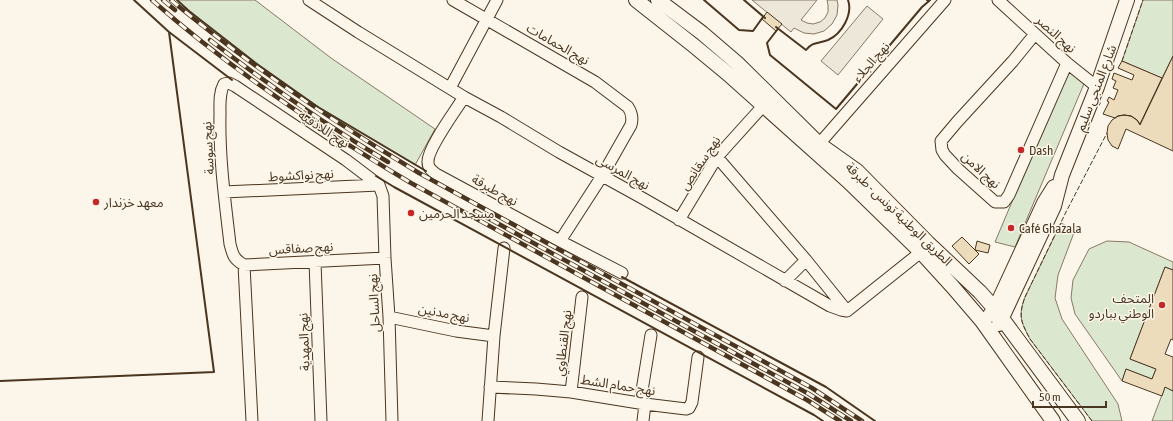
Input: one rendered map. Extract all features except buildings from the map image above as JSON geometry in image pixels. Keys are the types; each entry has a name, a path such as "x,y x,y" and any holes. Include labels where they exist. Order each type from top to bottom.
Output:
{"main road":[{"name":"الطريق الوطنية تونس - طبرقة","path":"636,0 708,57 848,182 921,252 982,321 1053,421"},
{"name":"الطريق الوطنية تونس - طبرقة","path":"658,0 702,33 737,63 819,144 857,171 928,243 980,292 999,314 1076,420"},
{"name":"شارع المنجي سليم","path":"991,333 997,327 999,314 1054,206 1062,175 1097,87 1128,0"},
{"name":"شارع المنجي سليم","path":"982,321 989,316 999,314"}],"street":[{"name":"نهج المرسى","path":"311,0 378,45 464,97 785,281 830,306 847,311"},
{"name":"نهج الحمامات","path":"453,0 595,82 628,107 632,112 633,119 631,125 602,176"},
{"path":"450,88 497,0"},
{"name":"نهج الجلاء","path":"819,144 945,0"},
{"name":"نهج النصر","path":"998,0 1067,63 1097,87"},
{"name":"نهج الامن","path":"1035,34 942,141 942,150 945,155 995,202 1004,202 1009,195 1067,63"},
{"name":"نهج سوسة","path":"244,265 236,260 230,244 220,147 220,91 224,84 229,83 253,99"},
{"name":"نهج طبرقة","path":"464,97 430,150 428,161 429,168 436,174 622,273"},
{"name":"نهج اللاذقية","path":"253,99 346,160 379,185"},
{"name":"نهج سقانص","path":"679,220 717,157 763,106"},
{"path":"717,157 806,260 847,311 921,252"},
{"path":"560,241 602,176"},
{"name":"نهج نواكشوط","path":"224,192 379,185"},
{"name":"نهج الساحل","path":"379,185 383,196 392,421"},
{"path":"488,421 494,336 504,248"},
{"name":"نهج صفاقس","path":"244,265 385,258"},
{"path":"785,281 806,260"},
{"name":"نهج المهدية","path":"315,262 321,421"},
{"path":"244,265 252,421"},
{"name":"نهج القنطاوي","path":"571,392 582,297"},
{"name":"نهج مدنين","path":"389,317 456,331 494,336"},
{"path":"643,421 642,404 651,335"},
{"name":"نهج حمام الشط","path":"490,387 571,392 642,404 683,409 689,408 692,404 698,357"}],"green space":[{"path":"177,0 255,0 331,58 435,129 415,165 318,107 257,64"},
{"path":"1143,0 1173,0 1173,56 1162,78 1122,61"},
{"path":"1069,67 1086,79 1015,247 995,242"},
{"path":"1061,223 1075,230 1058,275 1055,298 1062,319 1118,404 1122,421 1092,421 1030,339 1024,328 1021,314 1025,297"},
{"path":"1107,241 1129,242 1173,262 1173,270 1165,267 1130,359 1156,369 1152,379 1126,369 1122,381 1075,314 1071,298 1073,280 1089,249"},
{"path":"1165,387 1173,391 1173,421 1152,421"}],"shaded area":[{"path":"752,0 817,0 801,20 813,24 820,22 825,18 828,12 827,0 837,0 837,15 832,24 824,31 814,34 804,33 794,28 791,32"},
{"path":"867,6 883,19 838,75 821,61"}],"railway":[{"path":"152,0 213,51 277,98 377,163 807,400 840,421"},
{"path":"163,0 175,10"},
{"path":"171,0 261,70 323,113 419,173 812,388 862,421"},
{"path":"210,40 297,104 388,162"},
{"path":"475,211 809,394 851,421"}],"fence":[{"path":"1122,61 1143,0"},
{"path":"1092,421 1030,339 1024,328 1021,314 1025,297 1066,212 1107,133"}],"wall":[{"path":"134,0 169,32 232,80"},
{"path":"177,0 257,64 318,107 426,171"},
{"path":"704,0 739,30 753,31 763,17"},
{"path":"744,0 765,18"},
{"path":"776,27 806,50 813,44 828,40 838,33 848,17 848,0"},
{"path":"777,30 767,43 770,55 836,109 922,7 929,1 927,0 930,0"},
{"path":"0,381 214,372 169,32"},
{"path":"376,176 823,421"},
{"path":"622,277 826,387 875,421"}],"place":[{"name":"Dash","path":"1021,150"},
{"name":"معهد خزندار","path":"96,202"},
{"name":"مسجد الحرمين","path":"411,213"},
{"name":"Café Ghazala","path":"1011,228"},
{"name":"المتحف الوطني بباردو","path":"1162,305"}]}
